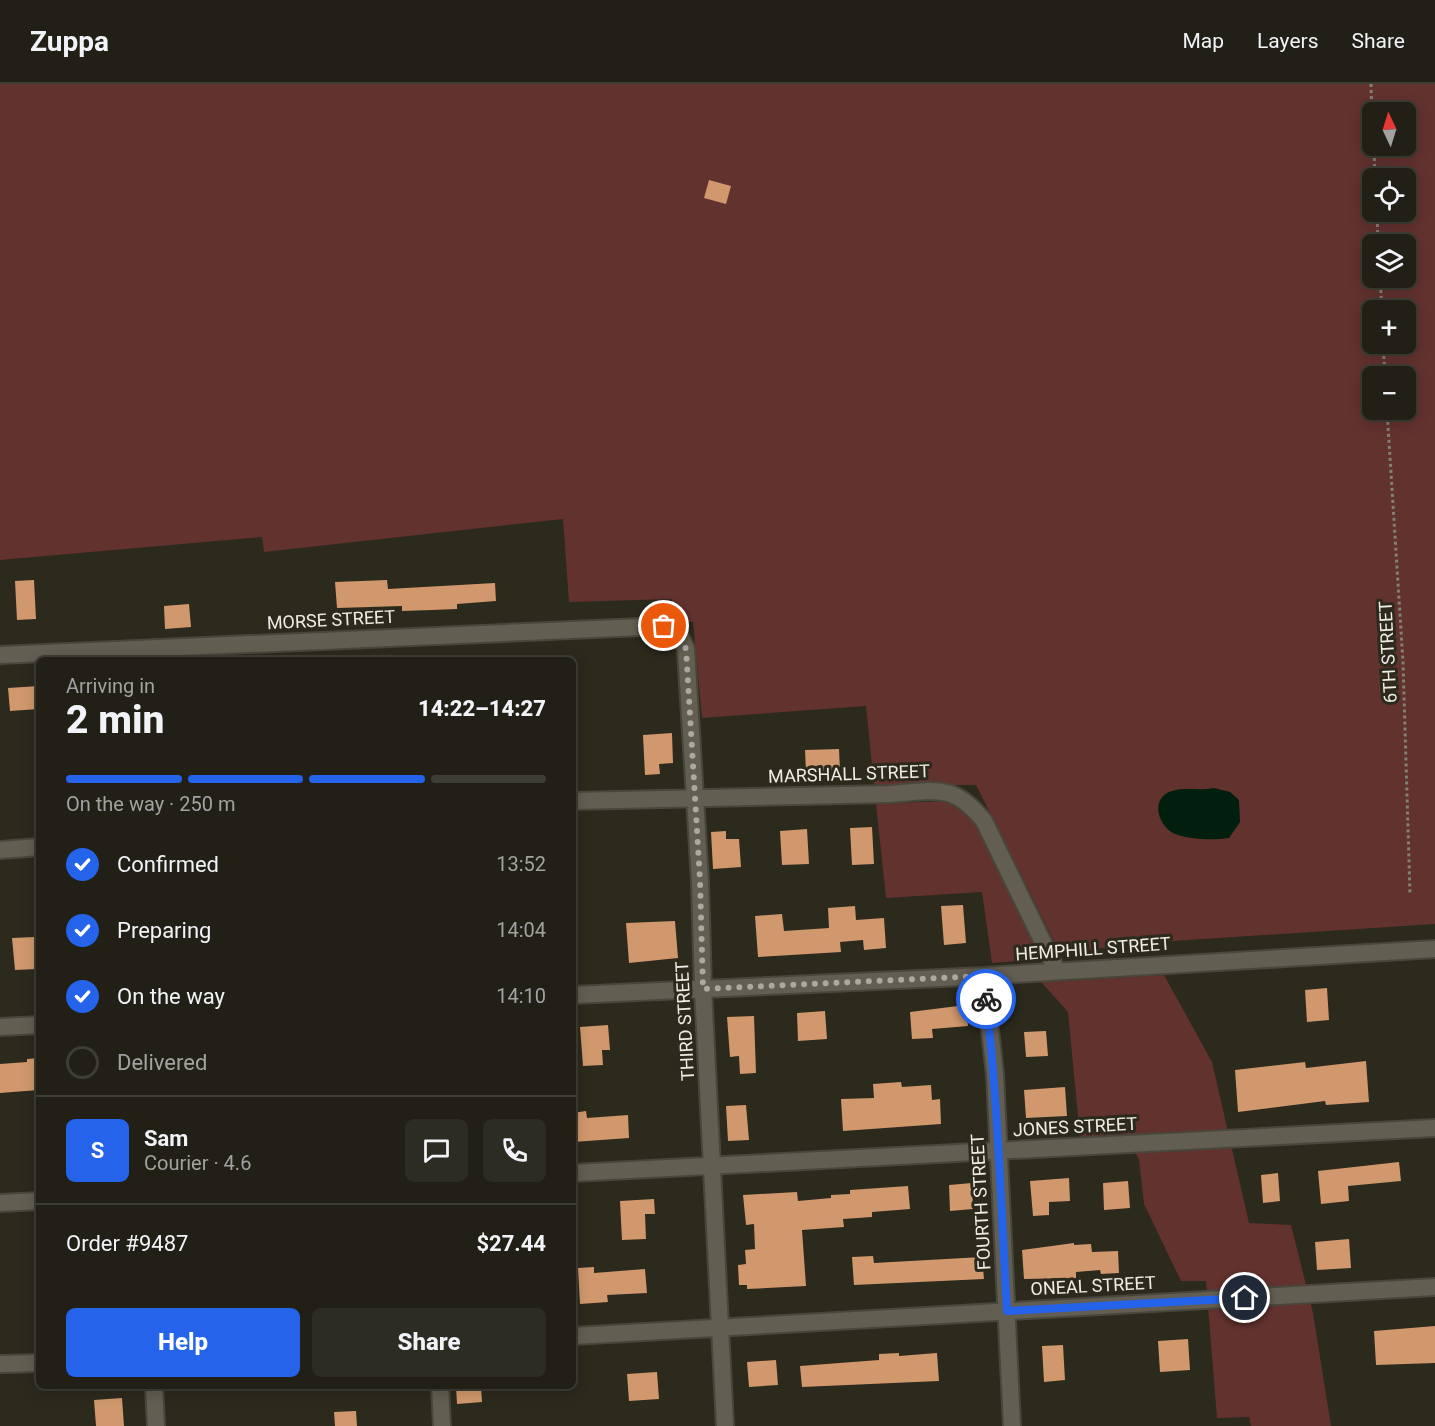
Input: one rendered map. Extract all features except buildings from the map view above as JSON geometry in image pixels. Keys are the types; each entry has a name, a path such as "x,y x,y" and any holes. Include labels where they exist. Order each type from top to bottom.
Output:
{"street":[{"name":"MORSE STREET","path":"0,655 172,653 664,626"},
{"name":"THIRD STREET","path":"664,626 679,634 686,649 696,798 703,989 725,1426"},
{"name":"MARSHALL STREET","path":"576,801 952,792 973,807 984,821 1057,971"},
{"path":"0,850 36,847"},
{"name":"HEMPHILL STREET","path":"576,995 984,976 1435,949"},
{"name":"FOURTH STREET","path":"984,976 995,1075 1012,1426"},
{"path":"0,1027 36,1025"},
{"name":"JONES STREET","path":"576,1173 1435,1128"},
{"path":"0,1203 36,1201"},
{"name":"ONEAL STREET","path":"576,1336 1435,1287"},
{"path":"0,1364 36,1363"},
{"path":"154,1389 156,1426"},
{"path":"440,1389 442,1426"}],"path":[{"path":"1371,84 1372,102"},
{"name":"6TH STREET","path":"1388,420 1403,662 1410,894"}],"shaded area":[{"path":"0,84 1435,84 1435,924 1126,944 1061,955 976,785 874,785 866,706 702,718 693,622 674,621 672,599 569,602 563,519 264,552 262,537 0,560"},
{"path":"1214,788 1230,792 1239,800 1240,822 1229,838 1190,838 1178,835 1171,832 1161,821 1158,807 1165,795 1177,790"},
{"path":"948,801 976,823 1044,959 992,963 982,892 886,898 876,804"},
{"path":"1164,975 1212,1062 1249,1223 1291,1225 1313,1313 1331,1426 1251,1426 1249,1417 1217,1418 1206,1281 1181,1281 1144,1204 1139,1159 1123,1134 1080,1137 1068,1012 1041,982"}],"way so far":[{"path":"664,626 679,634 686,649 696,798 703,989 984,976 986,999"}],"route":[{"path":"986,999 995,1075 997,1151 1007,1311 1245,1298"}]}
